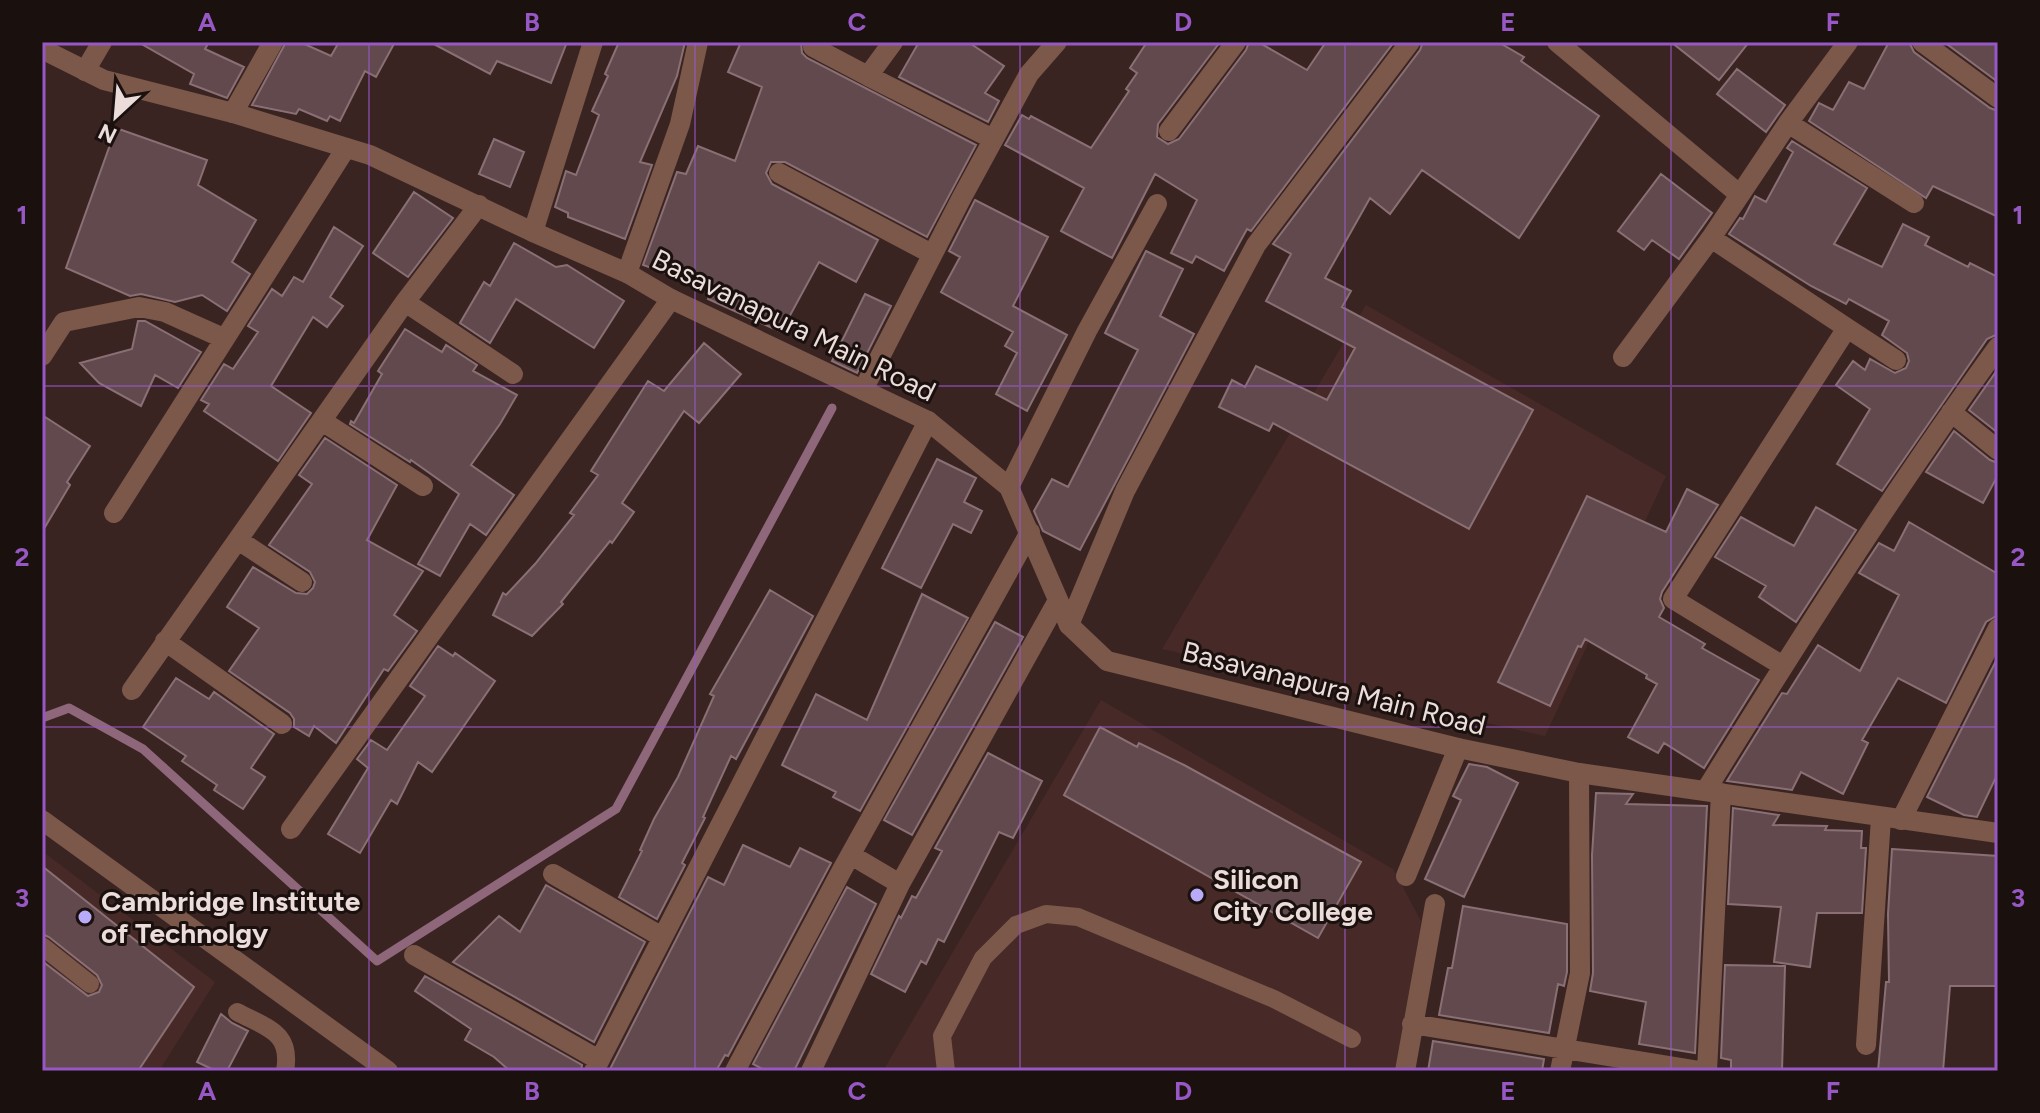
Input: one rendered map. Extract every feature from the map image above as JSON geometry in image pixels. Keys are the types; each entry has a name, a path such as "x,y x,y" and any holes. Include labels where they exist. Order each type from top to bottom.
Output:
{"street":[{"path":"85,71 102,42"},
{"path":"233,113 273,42"},
{"path":"533,232 593,42"},
{"path":"627,273 680,124 698,42"},
{"path":"868,76 893,42"},
{"path":"863,390 1029,74 1057,42"},
{"path":"1169,131 1236,42"},
{"path":"1069,625 1125,491 1256,245 1410,42"},
{"path":"1557,42 1739,194"},
{"path":"1623,357 1711,238 1788,123 1848,42"},
{"path":"1922,42 1998,98"},
{"path":"813,47 993,139"},
{"name":"Basavanapura Main Road","path":"42,49 104,80 233,113 379,159 627,273 671,299 928,421 1009,487 1069,625 1107,661 1458,748 1579,773 1998,833"},
{"path":"1788,123 1914,203"},
{"path":"114,513 346,148"},
{"path":"779,173 932,254"},
{"path":"1009,487 1087,331 1157,204"},
{"path":"132,690 405,302 479,205"},
{"path":"1711,238 1896,360"},
{"path":"291,829 671,299"},
{"path":"405,302 513,374"},
{"path":"42,329 139,307 165,312 223,338"},
{"path":"42,356 64,322"},
{"path":"1783,666 1673,599 1847,328"},
{"path":"1707,1071 1714,792 1783,666 1951,412 1998,347"},
{"path":"1951,412 1998,450"},
{"path":"322,421 423,486"},
{"path":"414,955 596,1065 928,421"},
{"path":"735,1071 1030,532"},
{"path":"238,540 302,582"},
{"path":"811,1071 900,884 1057,602"},
{"path":"1866,1045 1891,819 1998,628"},
{"path":"165,641 282,724"},
{"path":"1406,876 1458,748"},
{"path":"1560,1071 1580,973 1579,773"},
{"path":"42,820 388,1071"},
{"path":"851,855 900,884"},
{"path":"553,874 662,937"},
{"path":"1405,1071 1435,904"},
{"path":"1412,1024 1700,1071"}],"lane":[{"path":"946,1071 942,1036 983,958 1016,925 1046,914 1078,917 1274,999 1352,1039"},
{"path":"42,946 90,984"},
{"path":"237,1012 275,1033 285,1043 285,1071"}],"shaded area":[{"path":"1366,305 1666,476 1545,736 1162,649"},
{"name":"Silicon City College","path":"1101,700 1393,869 1421,921 1397,1071 883,1071"},
{"name":"Cambridge Institute of Technolgy","path":"42,851 215,982 159,1071 42,1071"}],"building":[{"path":"138,42 209,42 205,49 244,67 227,98 190,84 194,74"},
{"path":"286,42 300,42 331,56 339,42 395,42 376,77 365,71 340,121 330,116 327,121 299,109 296,114 252,105"},
{"path":"430,42 567,42 551,83 497,61 490,74"},
{"path":"619,42 685,42 677,76 640,162 652,165 625,239 568,217 568,213 555,207 566,171 576,175 599,115 592,111"},
{"path":"741,42 801,42 802,53 807,58 976,145 927,237 785,162 771,162 766,173 772,184 878,240 856,282 819,262 781,332 708,299 712,290 643,265 677,172 686,174 698,146 735,161 762,87 728,72"},
{"path":"919,42 968,42 1004,66 985,93 999,101 988,122 899,77"},
{"path":"1147,42 1220,42 1158,124 1157,137 1168,144 1179,139 1249,42 1258,42 1307,70 1326,42 1394,42 1251,231 1247,229 1224,271 1196,256 1192,263 1171,253 1197,200 1155,174 1112,258 1061,231 1084,188 1005,145 1022,115 1029,119 1031,116 1091,148 1129,91 1126,89 1137,73 1130,68"},
{"path":"1423,42 1498,42 1524,57 1521,61 1599,116 1519,238 1422,170 1390,214 1370,198 1325,278 1351,291 1342,307 1533,410 1469,529 1273,423 1269,431 1219,407 1232,380 1245,387 1256,366 1327,400 1355,348 1266,301 1291,254 1273,244"},
{"path":"1671,42 1749,42 1719,80"},
{"path":"1889,42 1909,42 1914,52 1998,111 1998,217 1933,186 1926,198 1809,121 1819,103 1833,110 1849,82 1864,89"},
{"path":"1944,42 1998,42 1998,82"},
{"path":"1737,69 1785,105 1766,132 1717,94"},
{"path":"116,128 207,160 198,185 256,220 232,262 250,274 227,311 202,295 175,302 141,294 130,296 66,268"},
{"path":"494,139 524,152 510,187 479,174"},
{"path":"1792,141 1867,188 1834,244 1882,267 1903,224 1929,237 1925,245 1968,267 1970,263 1998,277 1998,334 1987,339 1882,491 1837,464 1870,409 1836,385 1853,361 1865,370 1870,359 1895,373 1906,368 1909,361 1907,353 1882,335 1889,321 1849,299 1846,304 1811,286 1729,234 1740,218 1743,219 1755,196 1766,202 1793,152 1787,148"},
{"path":"1661,174 1712,213 1679,259 1652,240 1644,250 1618,231"},
{"path":"414,192 453,218 408,277 373,253"},
{"path":"975,200 1048,237 1013,306 1067,335 1027,411 996,394 1017,353 1005,346 1013,332 941,292 960,257 949,251"},
{"path":"334,227 363,246 330,297 343,306 327,327 313,317 271,386 311,413 278,461 204,411 209,404 201,400 224,364 233,369 258,332 248,326 272,289 282,296 294,277 303,282"},
{"path":"514,243 556,267 567,265 624,301 594,348 516,299 490,343 460,323 484,282 490,286"},
{"path":"1146,251 1183,269 1160,316 1194,334 1080,550 1043,531 1034,511 1052,479 1068,487 1138,350 1105,333"},
{"path":"865,294 891,306 857,373 832,361"},
{"path":"138,321 145,321 201,352 178,388 155,375 141,406 99,383 80,363 132,349"},
{"path":"405,329 442,352 446,345 477,365 473,371 517,395 471,465 514,495 486,535 470,524 440,576 418,564 459,494 411,460 350,424 351,421 354,423 382,374 378,371"},
{"path":"704,343 741,374 699,423 684,411 622,503 634,512 612,543 610,541 561,602 563,604 532,636 493,615 503,593 506,595 535,564 574,515 570,513 598,475 591,471 648,381 664,391"},
{"path":"1998,369 1998,433 1969,410"},
{"path":"42,415 90,446 67,482 70,485 42,532"},
{"path":"1954,431 1998,463 1998,475 1983,503 1926,472"},
{"path":"325,438 397,485 367,540 423,571 394,615 417,631 388,671 384,669 336,743 314,726 309,736 294,727 290,713 229,671 259,628 227,607 253,567 296,593 307,594 313,588 315,582 310,572 269,545 312,484 299,475"},
{"path":"937,459 976,478 964,502 982,511 971,533 953,524 921,588 882,568"},
{"path":"1687,489 1718,505 1662,592 1660,599 1664,608 1659,617 1705,644 1702,648 1759,680 1704,768 1664,743 1658,753 1628,737 1657,684 1585,639 1581,647 1578,646 1550,706 1498,682 1587,496 1666,532"},
{"path":"1816,507 1856,530 1796,622 1759,597 1766,586 1715,557 1741,517 1794,546"},
{"path":"1909,522 1998,574 1998,615 1986,622 1946,703 1898,678 1862,740 1868,743 1843,794 1801,772 1792,790 1727,781 1782,693 1787,694 1818,645 1860,671 1899,595 1859,573 1879,543 1894,551"},
{"path":"770,590 813,616 736,759 731,756 682,863 685,865 657,919 619,897 654,819 678,777 714,696 710,694"},
{"path":"922,594 968,618 860,811 833,797 836,792 782,765 816,694 867,720"},
{"path":"995,622 1023,637 912,835 884,820"},
{"path":"438,646 453,656 455,653 495,681 432,772 418,762 397,804 391,800 360,853 328,834 368,768 357,759 371,740 387,750 425,696 410,686"},
{"path":"1998,657 1998,773 1977,817 1964,815 1927,797"},
{"path":"176,678 209,699 214,692 274,734 251,768 265,777 243,809 214,790 217,785 182,761 186,756 143,727"},
{"path":"1100,727 1137,747 1139,743 1184,765 1361,862 1318,938 1064,795"},
{"path":"988,753 1042,781 1013,838 999,832 944,942 938,939 926,964 921,961 905,992 871,974 899,916 901,918 912,896 916,898 942,851 935,848"},
{"path":"1469,764 1487,767 1518,783 1464,897 1425,879 1461,800 1453,796"},
{"path":"1596,793 1633,794 1626,804 1707,806 1695,1053 1639,1044 1646,1002 1590,991 1593,973 1592,855"},
{"path":"1733,808 1779,815 1773,825 1827,826 1825,830 1862,831 1861,848 1866,848 1862,913 1817,913 1810,967 1774,962 1781,907 1728,904"},
{"path":"743,845 790,867 800,848 831,863 728,1056 725,1055 716,1071 609,1071 708,877 724,885"},
{"path":"1892,849 1998,856 1998,986 1950,986 1943,1071 1878,1071 1886,982 1889,982 1888,914"},
{"name":"Cambridge Institute of Technolgy","path":"42,866 194,987 138,1071 42,1071 42,961 88,996 99,992 102,985 97,975 42,934"},
{"path":"546,885 645,942 594,1042 453,962 499,916 520,932"},
{"path":"847,887 876,904 794,1071 766,1071 753,1064"},
{"path":"1463,906 1567,924 1567,972 1564,986 1558,984 1549,1033 1439,1015 1448,968 1452,968"},
{"path":"1725,965 1785,966 1782,1071 1731,1071 1731,1060 1721,1058"},
{"path":"425,976 582,1065 581,1071 510,1071 494,1057 465,1040 471,1029 415,991"},
{"path":"221,1014 248,1031 227,1071 216,1071 197,1062"},
{"path":"1433,1041 1544,1059 1542,1071 1428,1071"}],"waterway":[{"path":"42,718 69,708 143,749 377,961 616,809 832,408"}],"place":[{"name":"Silicon City College","path":"1197,895"},
{"name":"Cambridge Institute of Technolgy","path":"85,917"}]}
